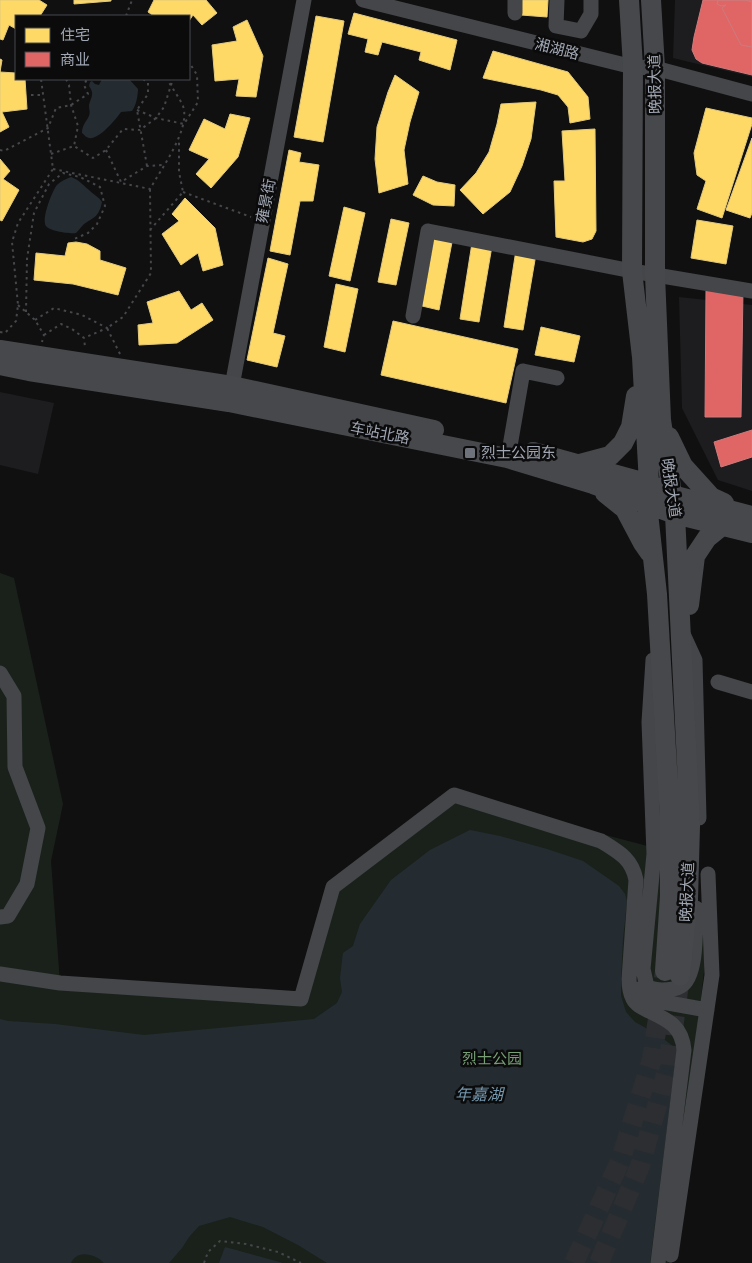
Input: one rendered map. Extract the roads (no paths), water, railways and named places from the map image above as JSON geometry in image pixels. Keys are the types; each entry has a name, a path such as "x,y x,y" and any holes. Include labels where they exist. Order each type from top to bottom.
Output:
{"main road":[{"name":"晚报大道","path":"629,0 633,67 632,271 642,357 648,494 657,594 670,819 673,973 688,900 690,826 674,504 661,420 655,275 655,68 651,0"},
{"name":"车站北路","path":"0,350 128,370 230,394 509,452 577,464 723,525 750,521"},
{"path":"577,464 610,456 623,443 631,427 642,357"},
{"name":"车站北路","path":"0,365 29,371 230,394"},
{"path":"661,420 683,466 711,497 750,521"},
{"name":"车站北路","path":"509,452 593,484 648,494"},
{"path":"593,484 625,509 654,560"},
{"name":"车站北路","path":"674,504 750,521"},
{"path":"681,625 689,606 695,556 706,538 723,525"}],"street":[{"name":"雍景街","path":"230,394 304,0"},
{"name":"湘湖路","path":"363,0 397,5 633,67 655,68 752,94"},
{"path":"557,0 556,26 581,31 591,14 591,0"},
{"path":"413,316 428,231 632,271 752,292"},
{"path":"509,452 523,371 557,378"},
{"path":"657,594 650,722 654,854 644,969 647,988 652,990 669,990 682,986 689,976 692,964 700,834 695,660 681,625"},
{"path":"0,673 14,696 15,767 38,828 27,884 8,916 0,917"},
{"path":"718,682 752,692"},
{"path":"0,974 60,983 300,999 333,887 454,795 600,841 628,860 634,870 636,880 629,979 633,1000 643,1008 674,1025 683,1041 684,1050 664,1259"},
{"path":"652,804 644,830 644,865 635,983 646,999 707,1010"},
{"path":"664,1259 712,975 708,874"}],"water":[{"path":"102,80 130,80 138,89 135,106 132,111 121,112 98,136 89,138 82,133 83,126 89,115 92,93 89,86 92,81 99,85"},
{"path":"71,177 81,183 102,202 96,216 84,224 76,233 60,232 48,228 45,223 50,199 55,188 60,182"},
{"name":"年嘉湖","path":"470,830 500,836 583,861 619,886 625,894 627,901 623,939 621,996 626,1012 635,1022 660,1036 675,1048 676,1057 650,1263 327,1263 263,1227 230,1217 199,1226 169,1263 104,1263 92,1255 82,1254 71,1263 0,1263 0,1019 144,1035 314,1019 337,1003 342,992 340,978 343,953 353,946 360,924 391,880 430,850"},
{"path":"225,1247 283,1263 219,1263"}],"tunnel":[{"path":"574,1263 621,1159 652,1059 665,971"},
{"path":"599,1263 640,1166 668,1067 680,976"}],"place":[{"name":"烈士公园东","path":"470,453"}],"park label":[{"name":"烈士公园","path":"492,1059"}]}
